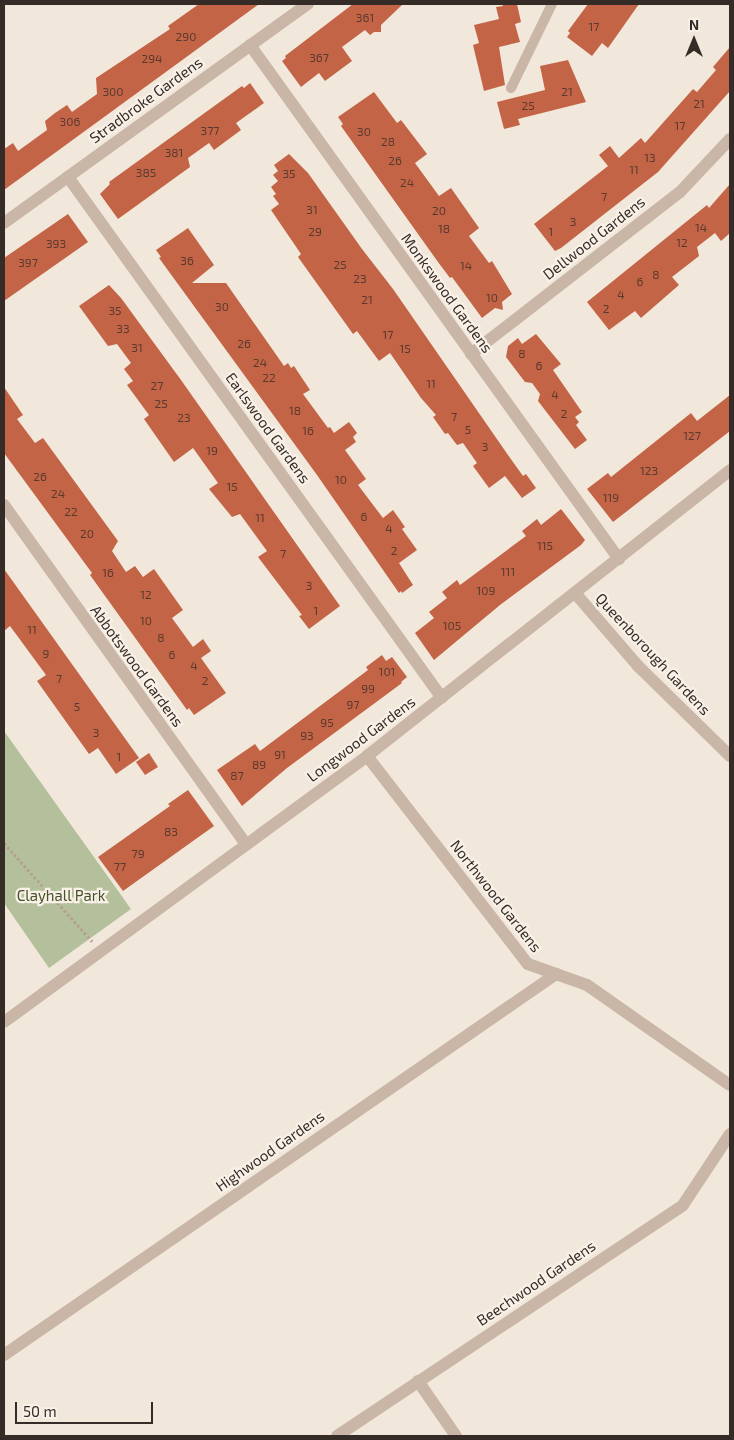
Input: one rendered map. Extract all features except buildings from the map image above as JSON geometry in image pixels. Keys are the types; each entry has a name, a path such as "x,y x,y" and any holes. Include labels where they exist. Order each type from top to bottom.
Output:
{"street":[{"name":"Stradbroke Gardens","path":"4,223 308,4"},
{"name":"Monkswood Gardens","path":"250,45 619,559"},
{"name":"Dellwood Gardens","path":"471,354 680,192 730,139"},
{"name":"Earlswood Gardens","path":"68,178 442,698"},
{"name":"Longwood Gardens","path":"4,1022 367,756 730,470"},
{"name":"Abbotswood Gardens","path":"4,505 246,844"},
{"name":"Queenborough Gardens","path":"575,594 638,666 730,756"},
{"name":"Northwood Gardens","path":"367,756 528,964 587,985 730,1085"},
{"name":"Highwood Gardens","path":"4,1355 556,974"},
{"name":"Beechwood Gardens","path":"337,1436 683,1205 730,1134"},
{"path":"418,1381 456,1436"}],"lane":[{"path":"511,88 552,4"}],"path":[{"path":"4,843 100,951"}],"green space":[{"name":"Clayhall Park","path":"4,731 131,909 49,968 4,903"}]}
